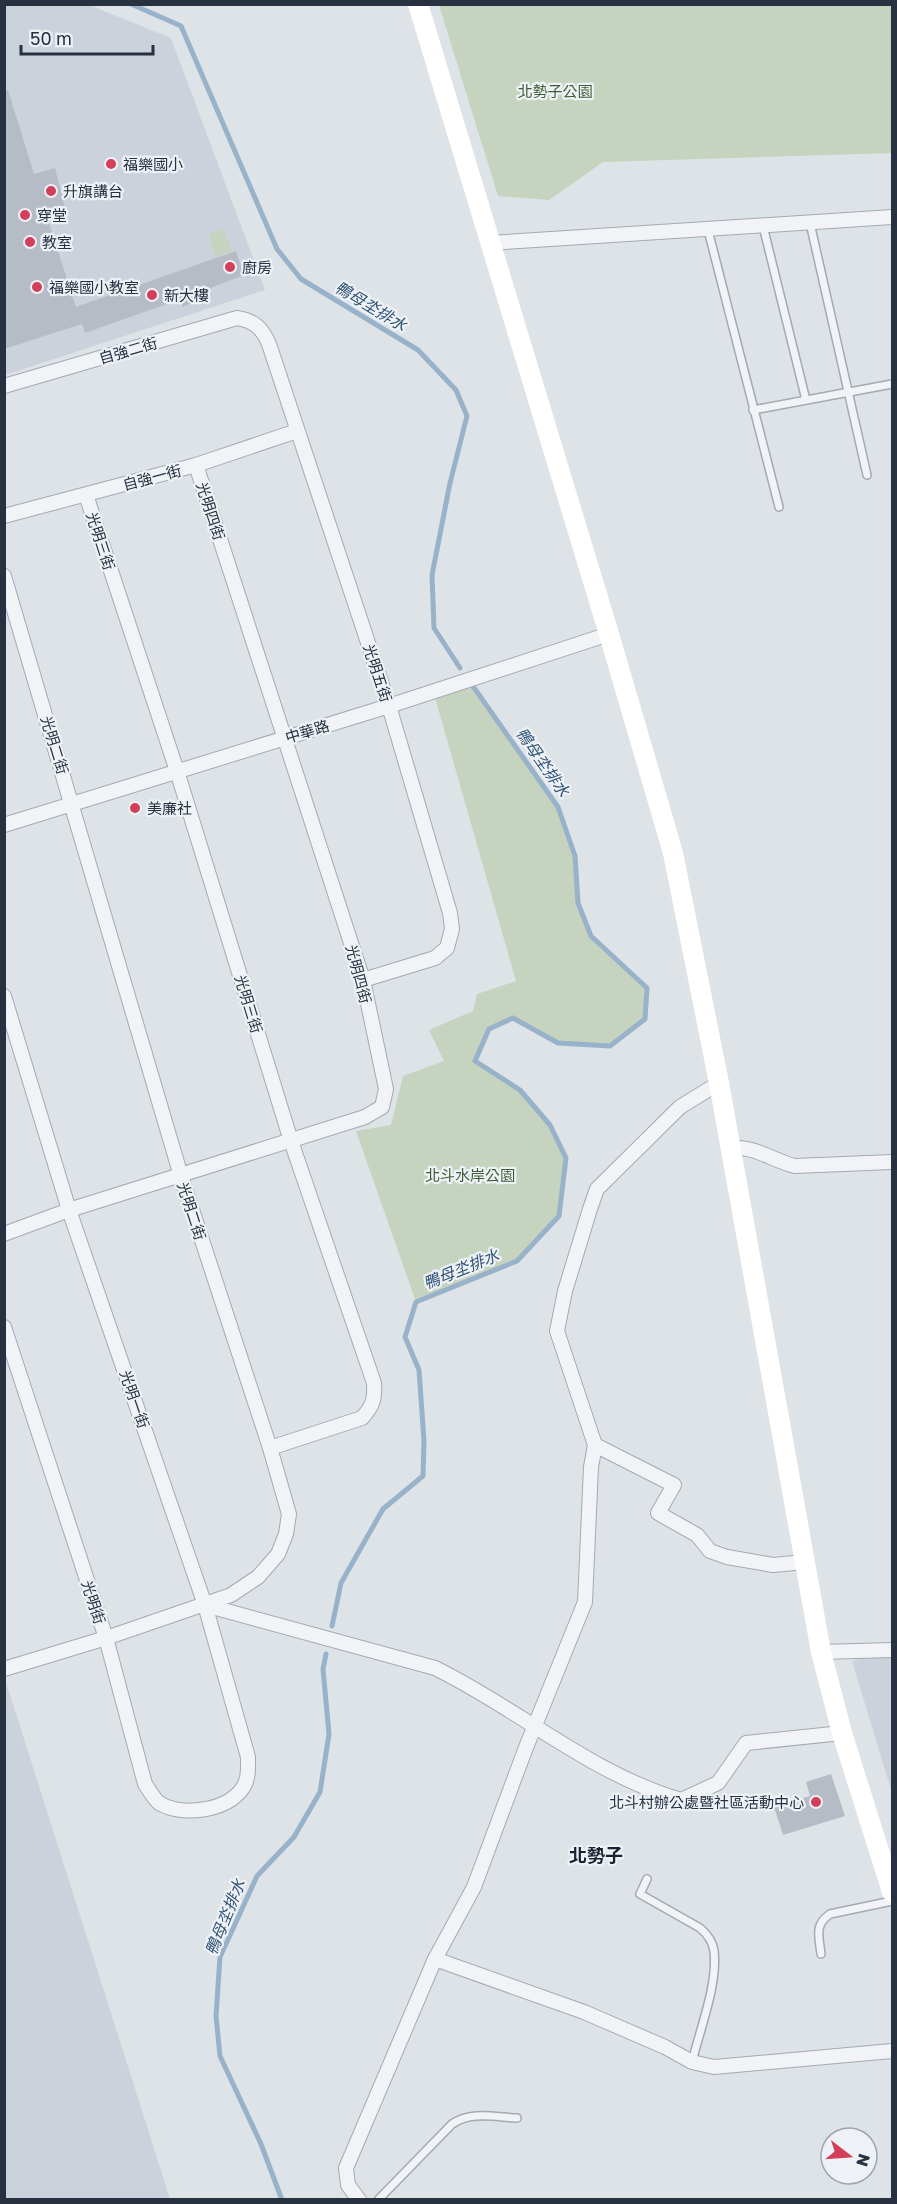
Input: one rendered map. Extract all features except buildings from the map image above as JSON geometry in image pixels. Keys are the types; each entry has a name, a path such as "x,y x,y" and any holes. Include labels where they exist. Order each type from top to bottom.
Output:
{"main road":[{"path":"418,4 673,853 719,1083 821,1652 842,1733 892,1892"}],"street":[{"path":"490,243 892,217"},
{"name":"自強二街","path":"4,386 237,318 251,321"},
{"name":"光明五街","path":"251,321 263,330 270,344 389,706 450,913 452,929 447,948 435,958 363,980"},
{"name":"自強一街","path":"4,516 196,465 297,431"},
{"name":"光明四街","path":"4,1234 69,1210 365,1117 381,1107 386,1089 363,980 196,465"},
{"name":"光明三街","path":"86,495 177,771 291,1141 374,1383 375,1395 372,1407 362,1418 270,1448"},
{"name":"光明二街","path":"4,576 181,1176 270,1448 289,1514 286,1534 279,1554 258,1577 231,1595 106,1638 4,1669"},
{"name":"中華路","path":"4,825 389,706 609,634"},
{"name":"光明一街","path":"4,996 69,1210 206,1605 248,1757 248,1774 243,1788 232,1800"},
{"path":"358,2199 348,2186 346,2168 435,1959 474,1887 585,1602 591,1467 595,1445 557,1331 565,1291 597,1189 680,1107 719,1083"},
{"path":"730,1148 742,1146 795,1166 892,1162"},
{"name":"光明街","path":"4,1327 106,1638 145,1784 158,1802 176,1809 197,1812 232,1800"},
{"path":"595,1445 674,1485 658,1513 698,1535 710,1551 727,1557 773,1565 805,1562"},
{"path":"206,1605 435,1668 457,1678 535,1727 633,1783 681,1800 718,1783 746,1743 842,1733"},
{"path":"821,1652 892,1650"},
{"path":"435,1959 584,2012 665,2047 692,2062 714,2067 892,2051"}],"lane":[{"path":"810,223 867,475"},
{"path":"763,226 806,400"},
{"path":"708,230 779,507"},
{"path":"753,410 892,384"},
{"path":"647,1879 640,1894 700,1928 708,1935 714,1950 712,1983 692,2062"},
{"path":"821,1954 819,1927 822,1920 830,1914 892,1901"},
{"path":"378,2199 452,2124 462,2117 474,2115 517,2118"}],"shaded area":[{"name":"福樂國小","path":"4,5 89,5 171,38 265,290 5,375"},
{"path":"892,1651 892,1793 852,1661"},
{"path":"5,1679 170,2199 5,2199"}],"green space":[{"name":"北勢子公園","path":"439,5 892,5 892,153 603,162 549,200 498,196"},
{"path":"224,230 232,251 215,257 209,234"},
{"name":"北斗水岸公園","path":"470,682 558,807 574,853 579,905 591,936 647,988 645,1019 609,1045 558,1043 513,1018 489,1029 475,1061 520,1090 554,1132 566,1158 559,1216 517,1261 416,1302 356,1131 391,1125 403,1076 444,1061 429,1030 473,1011 477,994 516,981 434,694"}],"waterway":[{"name":"鴨母坔排水","path":"131,4 181,26 277,249 301,279 418,350 456,390 467,416 450,483 432,575 434,628 460,668"},
{"name":"鴨母坔排水","path":"332,1626 341,1583 383,1509 423,1476 424,1441 419,1370 405,1337 416,1302 517,1261 559,1216 566,1158 550,1125 520,1090 475,1061 489,1029 513,1018 558,1043 610,1046 645,1019 647,988 591,936 578,903 575,856 558,807 470,682"},
{"name":"鴨母坔排水","path":"282,2200 261,2144 220,2056 216,2016 220,1957 257,1876 294,1837 320,1792 329,1734 323,1669 326,1654"}],"place":[{"name":"福樂國小","path":"111,164"},
{"name":"升旗講台","path":"51,191"},
{"name":"穿堂","path":"25,215"},
{"name":"教室","path":"30,242"},
{"name":"廚房","path":"230,267"},
{"name":"福樂國小教室","path":"37,287"},
{"name":"新大樓","path":"152,295"},
{"name":"美廉社","path":"135,808"},
{"name":"北斗村辦公處暨社區活動中心","path":"816,1802"}],"district":[{"name":"北勢子","path":"596,1855"}]}
